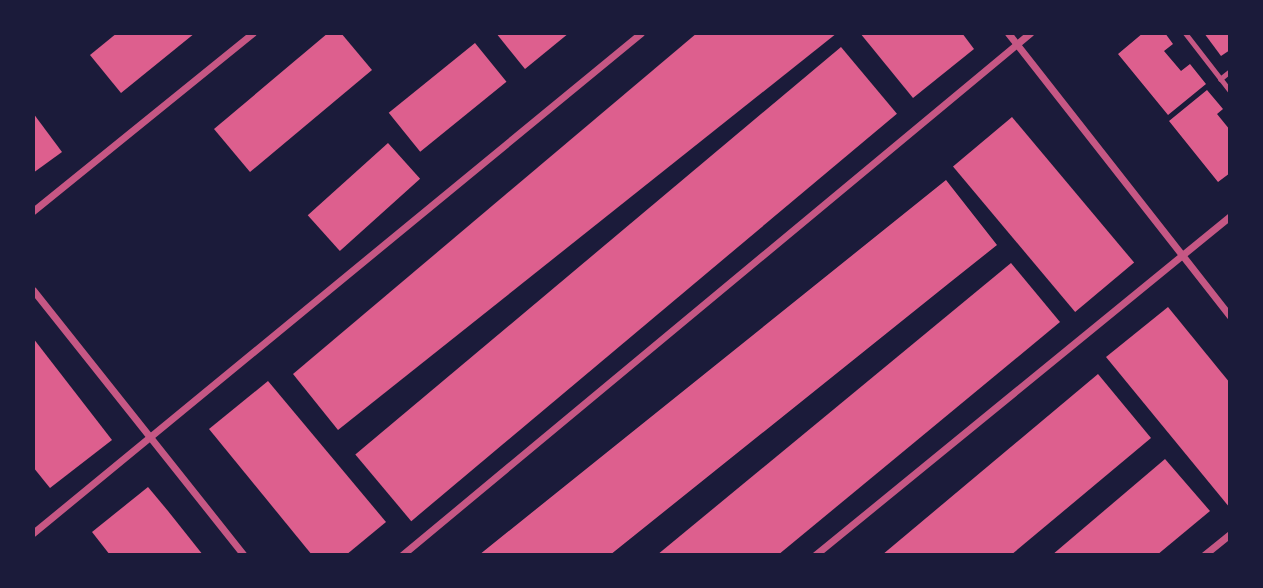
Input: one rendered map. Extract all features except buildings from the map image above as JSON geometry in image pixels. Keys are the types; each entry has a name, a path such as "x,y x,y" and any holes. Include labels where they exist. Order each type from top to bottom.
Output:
{"street":[{"path":"33,211 253,33"},
{"path":"33,533 641,33"},
{"path":"1008,33 1230,316"},
{"path":"402,555 1030,33"},
{"path":"815,555 1230,216"},
{"path":"33,289 244,555"},
{"path":"1204,555 1230,534"}],"lane":[{"path":"1185,33 1230,90"},
{"path":"1220,79 1230,71"}]}
